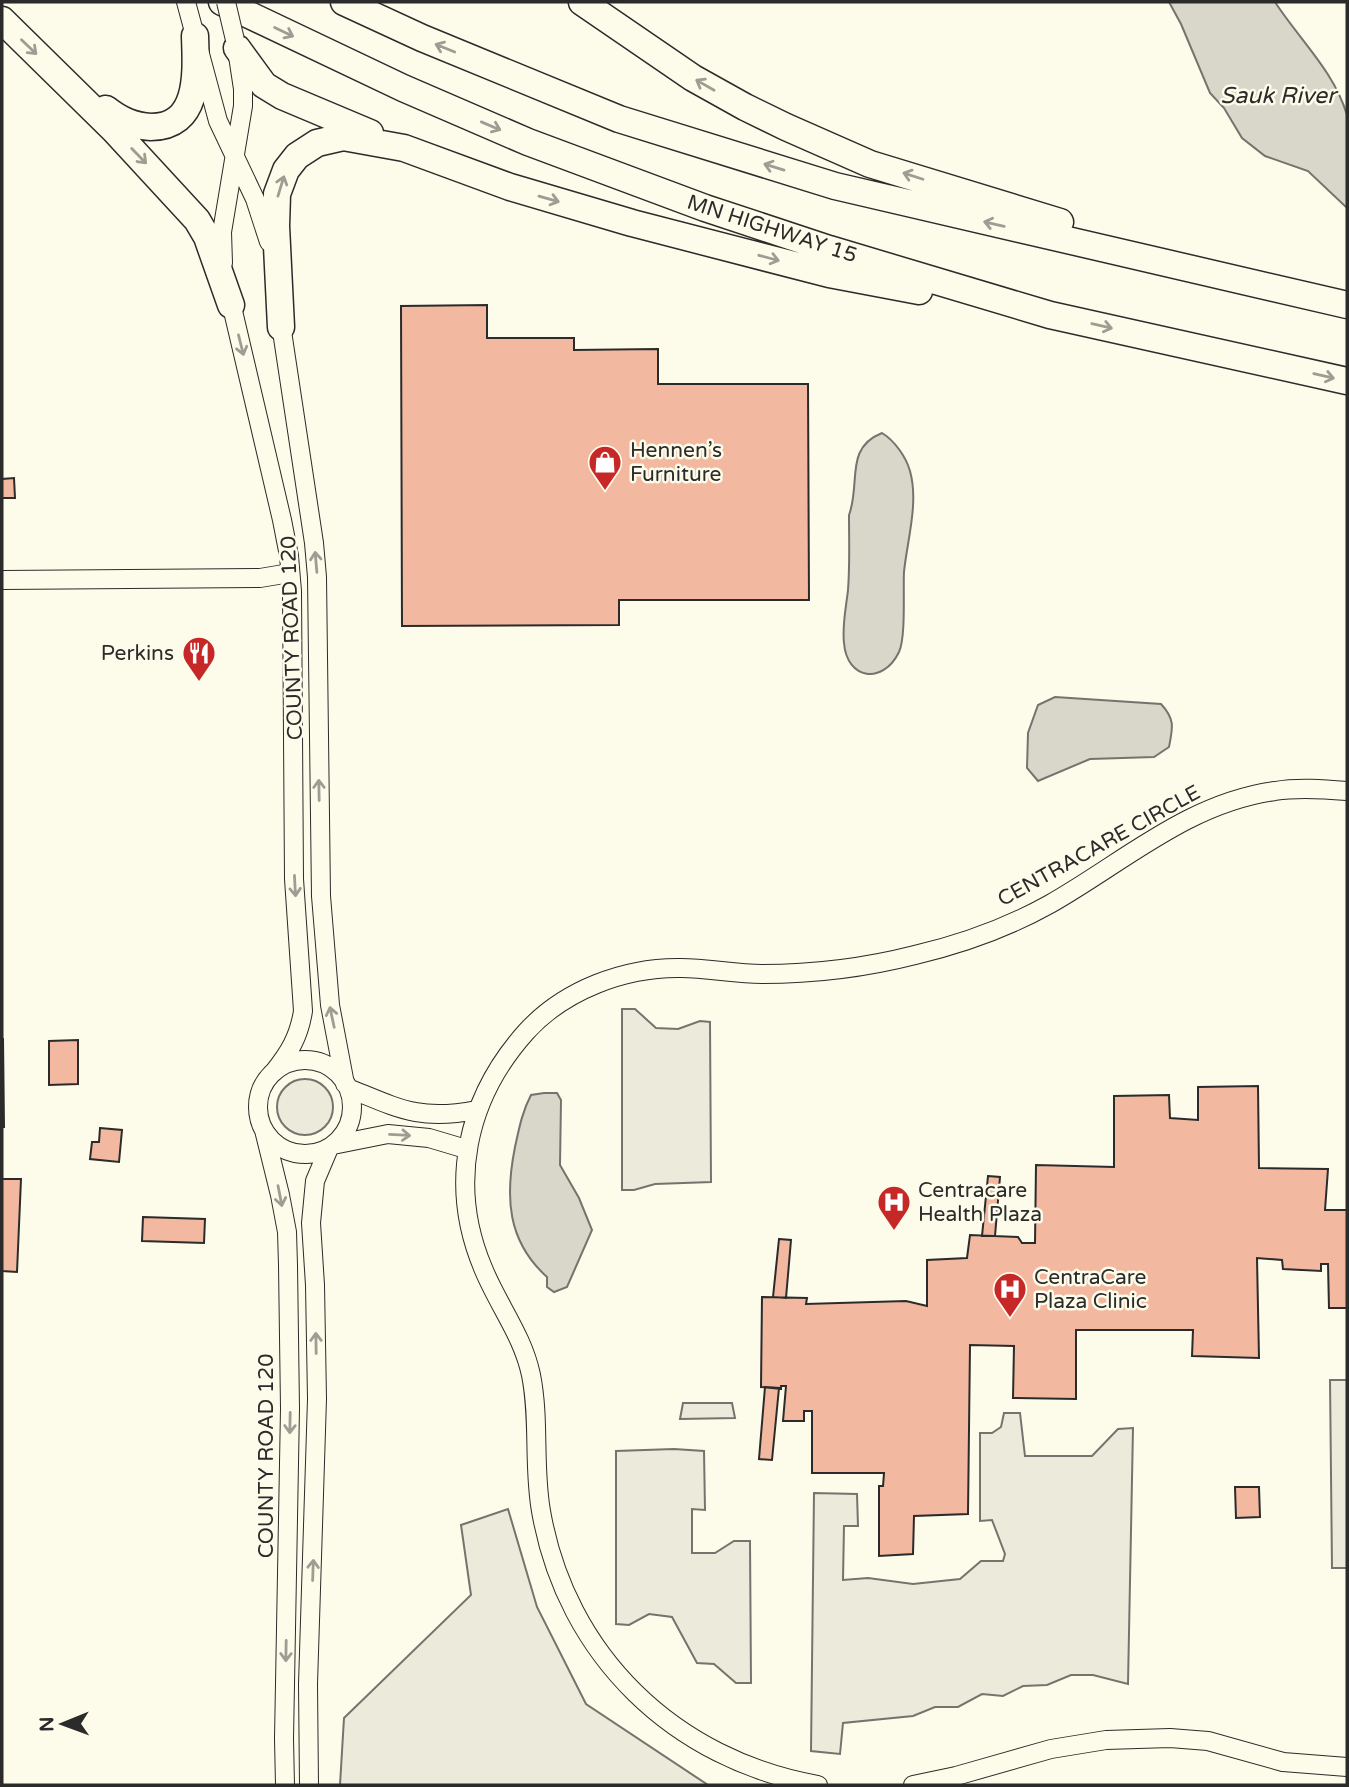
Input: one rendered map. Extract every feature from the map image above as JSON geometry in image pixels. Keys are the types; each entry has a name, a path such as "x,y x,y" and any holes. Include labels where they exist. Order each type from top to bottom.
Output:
{"highway":[{"name":"MN HIGHWAY 15","path":"224,2 403,88 528,142 705,208 817,245 1063,317 1347,381"},
{"path":"344,2 422,38 619,119 835,186 1347,305"},
{"path":"582,2 684,72 745,107 870,164 1306,297"},
{"path":"56,73 120,120 144,127 167,124 183,115 194,88 190,19"},
{"path":"2,20 148,165 197,220 207,237 231,305"},
{"path":"236,44 264,85 282,96 408,149 510,187 632,223 829,274 1063,317"},
{"path":"281,327 277,194 286,170 297,156 308,148 330,139 361,139 408,149"}],"street":[{"name":"COUNTY ROAD 120","path":"224,2 236,44 243,89 222,232 222,254 231,305 282,520 290,573 294,879 303,1012 295,1043 273,1073"},
{"name":"COUNTY ROAD 120","path":"190,19 218,121 256,199 268,236 314,543 323,921 330,1005 347,1086"},
{"path":"2,580 260,578 290,573"},
{"name":"CENTRACARE CIRCLE","path":"818,1785 791,1780 730,1759 698,1743 648,1705 621,1680 595,1648 560,1582 540,1509 531,1374 521,1342 491,1286 473,1239 464,1182 466,1149 477,1110 491,1081 528,1030 555,1007 582,990 614,978 645,970 679,968 758,974 846,970 953,946 1049,904 1152,838 1215,807 1277,790 1347,791"},
{"path":"466,1149 429,1138 388,1134 308,1154 295,1154 282,1149 264,1130 259,1119 260,1094 273,1073 283,1066 308,1060 332,1069 347,1086 377,1102 419,1113 451,1115 477,1110"},
{"path":"309,1785 308,1684 317,1399 311,1223 315,1181 331,1147 348,1125 352,1101 347,1086"},
{"name":"COUNTY ROAD 120","path":"264,1130 287,1231 290,1408 285,1785"},
{"path":"913,1785 956,1776 1051,1749 1144,1739 1208,1741 1283,1762 1347,1767"}],"shaded area":[{"path":"622,1009 635,1009 656,1028 678,1029 700,1021 710,1022 711,1182 655,1184 634,1190 622,1190"},
{"path":"305,1079 316,1081 325,1087 331,1096 331,1118 325,1127 316,1133 305,1135 294,1133 285,1127 279,1118 277,1107 279,1096 285,1087 294,1081"},
{"path":"1330,1380 1347,1380 1347,1568 1332,1568"},
{"path":"683,1403 732,1403 735,1418 680,1419"},
{"path":"1004,1413 1020,1413 1025,1456 1092,1456 1118,1429 1133,1428 1128,1684 1093,1675 1071,1675 1047,1685 1023,1686 1003,1696 982,1694 958,1707 935,1707 913,1716 843,1723 840,1754 811,1751 814,1493 857,1494 858,1526 844,1526 843,1580 868,1578 913,1584 960,1579 981,1561 1003,1561 1005,1554 992,1520 980,1521 980,1433 992,1433 1001,1427"},
{"path":"616,1451 704,1451 705,1510 692,1509 692,1553 715,1553 734,1541 750,1541 751,1683 736,1683 714,1664 697,1663 672,1617 649,1614 629,1625 616,1624"},
{"path":"508,1509 537,1607 586,1704 708,1785 340,1785 344,1718 471,1595 461,1525"}],"water":[{"name":"Sauk River","path":"1169,2 1275,2 1334,84 1347,115 1347,208 1308,171 1265,156 1242,138 1224,108 1210,93"},
{"path":"882,433 896,445 908,466 913,509 904,572 901,645 892,663 884,670 867,674 852,665 844,643 849,571 849,515 858,457 870,440"},
{"path":"1055,697 1161,704 1169,714 1172,724 1169,747 1154,757 1090,759 1038,781 1027,768 1028,733 1038,705"},
{"path":"557,1093 561,1100 560,1165 579,1198 592,1230 567,1287 554,1292 547,1287 547,1277 524,1249 512,1217 510,1201 512,1165 523,1114 531,1095"}],"building":[{"name":"Hennen’s Furniture","path":"487,305 487,338 574,338 574,350 658,349 658,384 808,384 809,600 619,600 619,625 402,626 401,306"},
{"path":"14,478 15,498 2,498 2,479"},
{"path":"3,1039 4,1127 2,1127"},
{"path":"78,1040 78,1084 49,1085 49,1041"},
{"name":"CentraCare Plaza Clinic","path":"1258,1086 1259,1168 1328,1169 1325,1210 1347,1210 1347,1308 1329,1308 1328,1264 1321,1264 1321,1271 1283,1269 1282,1260 1257,1258 1259,1358 1192,1356 1193,1330 1076,1330 1076,1399 1013,1398 1014,1346 970,1345 968,1514 914,1516 913,1554 879,1556 879,1486 883,1486 884,1473 812,1473 812,1411 804,1411 804,1421 783,1421 786,1386 781,1386 781,1389 761,1387 762,1297 807,1298 806,1304 906,1301 927,1306 927,1260 967,1258 970,1235 1018,1237 1022,1243 1035,1243 1036,1165 1114,1167 1114,1096 1169,1095 1170,1118 1198,1120 1198,1087"},
{"path":"100,1128 122,1130 119,1162 90,1159 92,1142 99,1142"},
{"path":"988,1176 1000,1177 995,1236 982,1236"},
{"path":"2,1179 21,1179 17,1272 2,1271"},
{"path":"143,1217 205,1219 204,1243 142,1241"},
{"path":"779,1239 791,1240 786,1298 773,1297"},
{"path":"765,1387 779,1388 772,1460 759,1459"},
{"path":"1235,1487 1259,1487 1260,1517 1236,1518"}],"place":[{"name":"Hennen’s Furniture","path":"605,492"},
{"name":"Perkins","path":"199,683"},
{"name":"Centracare Health Plaza","path":"894,1232"},
{"name":"CentraCare Plaza Clinic","path":"1010,1319"}]}
